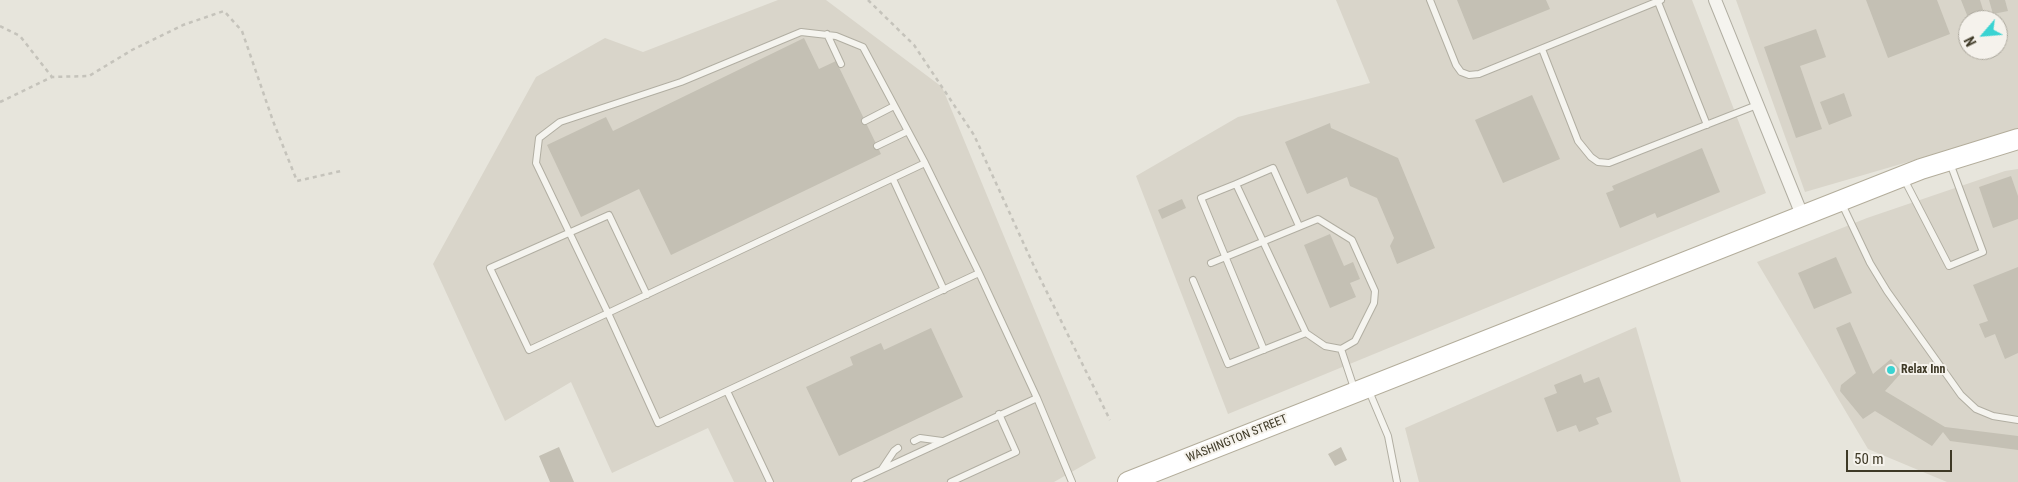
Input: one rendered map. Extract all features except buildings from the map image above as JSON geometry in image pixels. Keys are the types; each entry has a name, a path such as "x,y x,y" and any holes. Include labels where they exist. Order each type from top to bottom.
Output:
{"main road":[{"name":"WASHINGTON STREET","path":"1128,482 1902,176 2018,139"}],"street":[{"path":"1715,0 1802,215"}],"lane":[{"path":"1430,0 1456,65 1461,72 1468,75 1479,74 1660,1 1707,125"},
{"path":"979,273 658,423 608,313 536,164 540,138 560,122 681,82 801,32 836,36 863,47 925,163 979,273 1037,398 1072,482"},
{"path":"827,34 841,64"},
{"path":"1542,49 1578,141 1590,157 1598,162 1609,163 1758,105"},
{"path":"865,121 894,106"},
{"path":"877,146 908,131"},
{"path":"1902,176 1949,266 1983,252 1949,160"},
{"path":"647,295 609,215 490,268 528,350 647,295 925,163"},
{"path":"1264,350 1201,198 1273,168 1299,226"},
{"path":"893,179 944,290"},
{"path":"1211,263 1264,241 1318,218 1352,240 1375,290 1374,303 1356,340 1341,349 1325,346 1306,333 1264,241 1236,184"},
{"path":"1840,201 1867,256 1887,291 1961,395 1976,409 1994,416 2018,420"},
{"path":"1193,280 1228,364 1306,333"},
{"path":"1341,349 1356,392 1388,436 1397,482"},
{"path":"727,391 770,482"},
{"path":"855,482 1037,398"},
{"path":"951,482 1016,452 1000,414"},
{"path":"914,441 920,438 943,441"},
{"path":"882,469 894,450 898,448"}],"path":[{"path":"868,0 914,45 974,135 1033,264 1110,420"},
{"path":"0,102 52,77 89,76 132,50 182,24 224,11 242,32 273,122 297,181 341,171"},
{"path":"0,26 20,36 52,77"}],"shaded area":[{"path":"778,0 826,0 942,87 1096,458 1054,482 734,482 708,428 612,473 571,382 505,421 433,264 536,77 605,38 643,52"},
{"path":"1336,0 1692,0 1766,193 1228,414 1136,176 1238,117 1370,83"},
{"path":"1736,0 2018,0 2018,130 1805,192"},
{"path":"2018,169 2018,482 1947,482 1868,449 1757,262 1867,218 2005,171"},
{"path":"1636,327 1681,482 1419,482 1405,428"}],"place":[{"name":"Relax Inn","path":"1891,370"}]}
